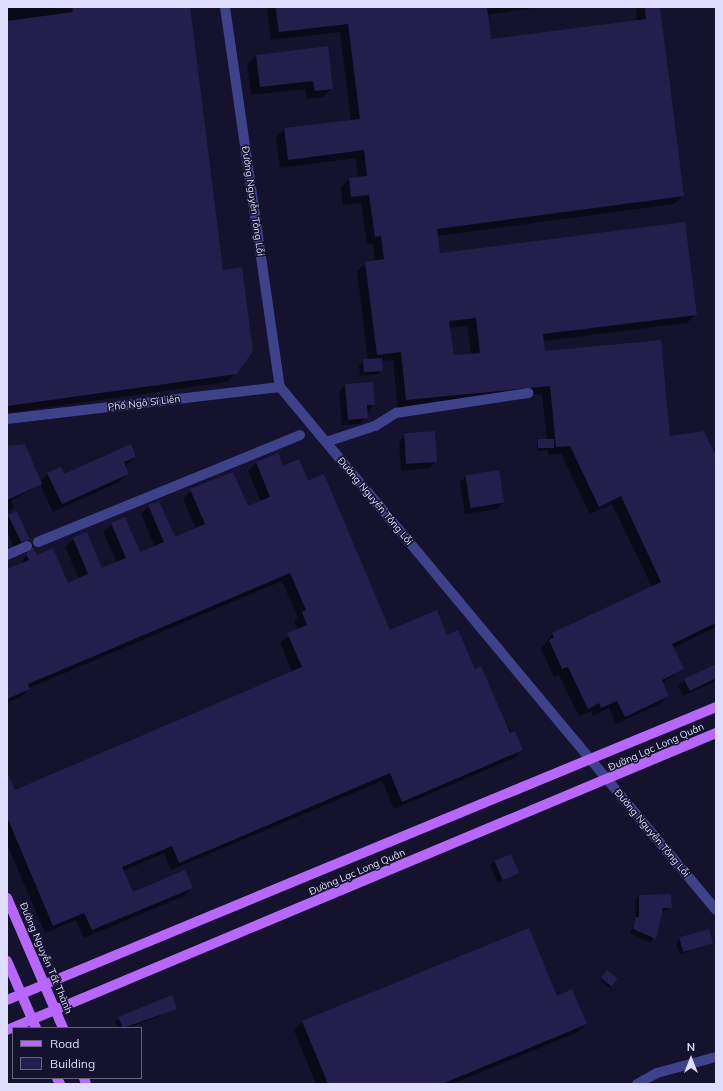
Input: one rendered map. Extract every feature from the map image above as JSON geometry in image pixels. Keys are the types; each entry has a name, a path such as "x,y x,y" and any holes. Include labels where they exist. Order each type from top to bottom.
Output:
{"main road":[{"name":"Đường Lạc Long Quân","path":"7,1000 591,760 716,707"},
{"name":"Đường Lạc Long Quân","path":"20,1027 34,1024 56,1010 609,781 716,733"},
{"name":"Đường Nguyễn Tất Thành","path":"7,898 63,1027"},
{"path":"7,961 34,1024"}],"street":[{"name":"Đường Nguyễn Tông Lỗi","path":"225,7 280,387 716,910"},
{"name":"Phố Ngô Sĩ Liên","path":"7,419 280,387"},
{"path":"326,442 375,426 396,413 529,393"},
{"path":"38,542 300,435"},
{"path":"7,555 27,546"},
{"path":"637,1084 657,1073 716,1057"}],"building":[{"path":"72,7 190,7 223,270 242,267 253,351 237,374 7,406 7,21 73,12"},
{"path":"276,7 487,7 491,39 646,19 645,7 660,7 684,196 437,229 440,253 685,222 697,315 543,334 545,351 661,340 670,436 704,431 716,456 716,623 672,644 684,669 662,680 669,696 625,717 617,701 601,708 599,703 588,709 568,667 562,669 549,640 554,637 552,633 661,582 621,496 599,507 570,446 556,447 550,386 406,400 401,352 377,355 365,262 384,259 381,236 375,237 369,195 351,197 349,178 367,176 364,150 288,160 284,128 360,119 348,24 279,32","holes":["476,318 480,353 454,355 449,321"]},
{"path":"328,46 333,89 315,91 313,81 260,87 256,55"},
{"path":"382,358 383,371 364,372 363,359"},
{"path":"373,382 375,405 367,405 368,418 348,420 345,384"},
{"path":"435,431 437,462 406,464 404,433"},
{"path":"538,439 554,439 554,448 538,448"},
{"path":"25,444 42,484 7,500 7,446"},
{"path":"131,444 136,457 124,462 129,474 62,504 47,473 61,467 64,474"},
{"path":"278,453 283,466 299,459 308,481 324,474 390,630 437,610 447,635 458,630 475,669 481,666 510,733 515,731 523,750 402,802 390,773 179,863 172,846 122,867 133,892 185,870 193,888 92,930 84,913 53,926 7,817 7,771 15,790 302,667 287,633 307,625 302,612 306,610 290,573 28,684 30,689 7,699 7,569 29,560 26,554 33,547 37,555 53,548 68,583 88,574 73,538 87,532 102,568 126,558 111,523 125,517 140,552 164,542 148,505 159,501 175,537 205,524 190,489 233,472 248,506 270,497 256,462"},
{"path":"499,470 504,503 471,508 465,475"},
{"path":"17,511 30,540 21,542 8,515"},
{"path":"716,664 716,678 690,691 684,679"},
{"path":"511,854 519,873 503,880 494,861"},
{"path":"671,894 672,908 663,908 656,939 633,929 636,917 639,917 639,895"},
{"path":"529,928 557,996 572,989 587,1024 442,1084 328,1084 302,1021"},
{"path":"709,929 713,943 683,952 679,938"},
{"path":"607,970 618,979 612,987 601,978"},
{"path":"172,995 177,1009 126,1027 123,1027 118,1017"}]}
